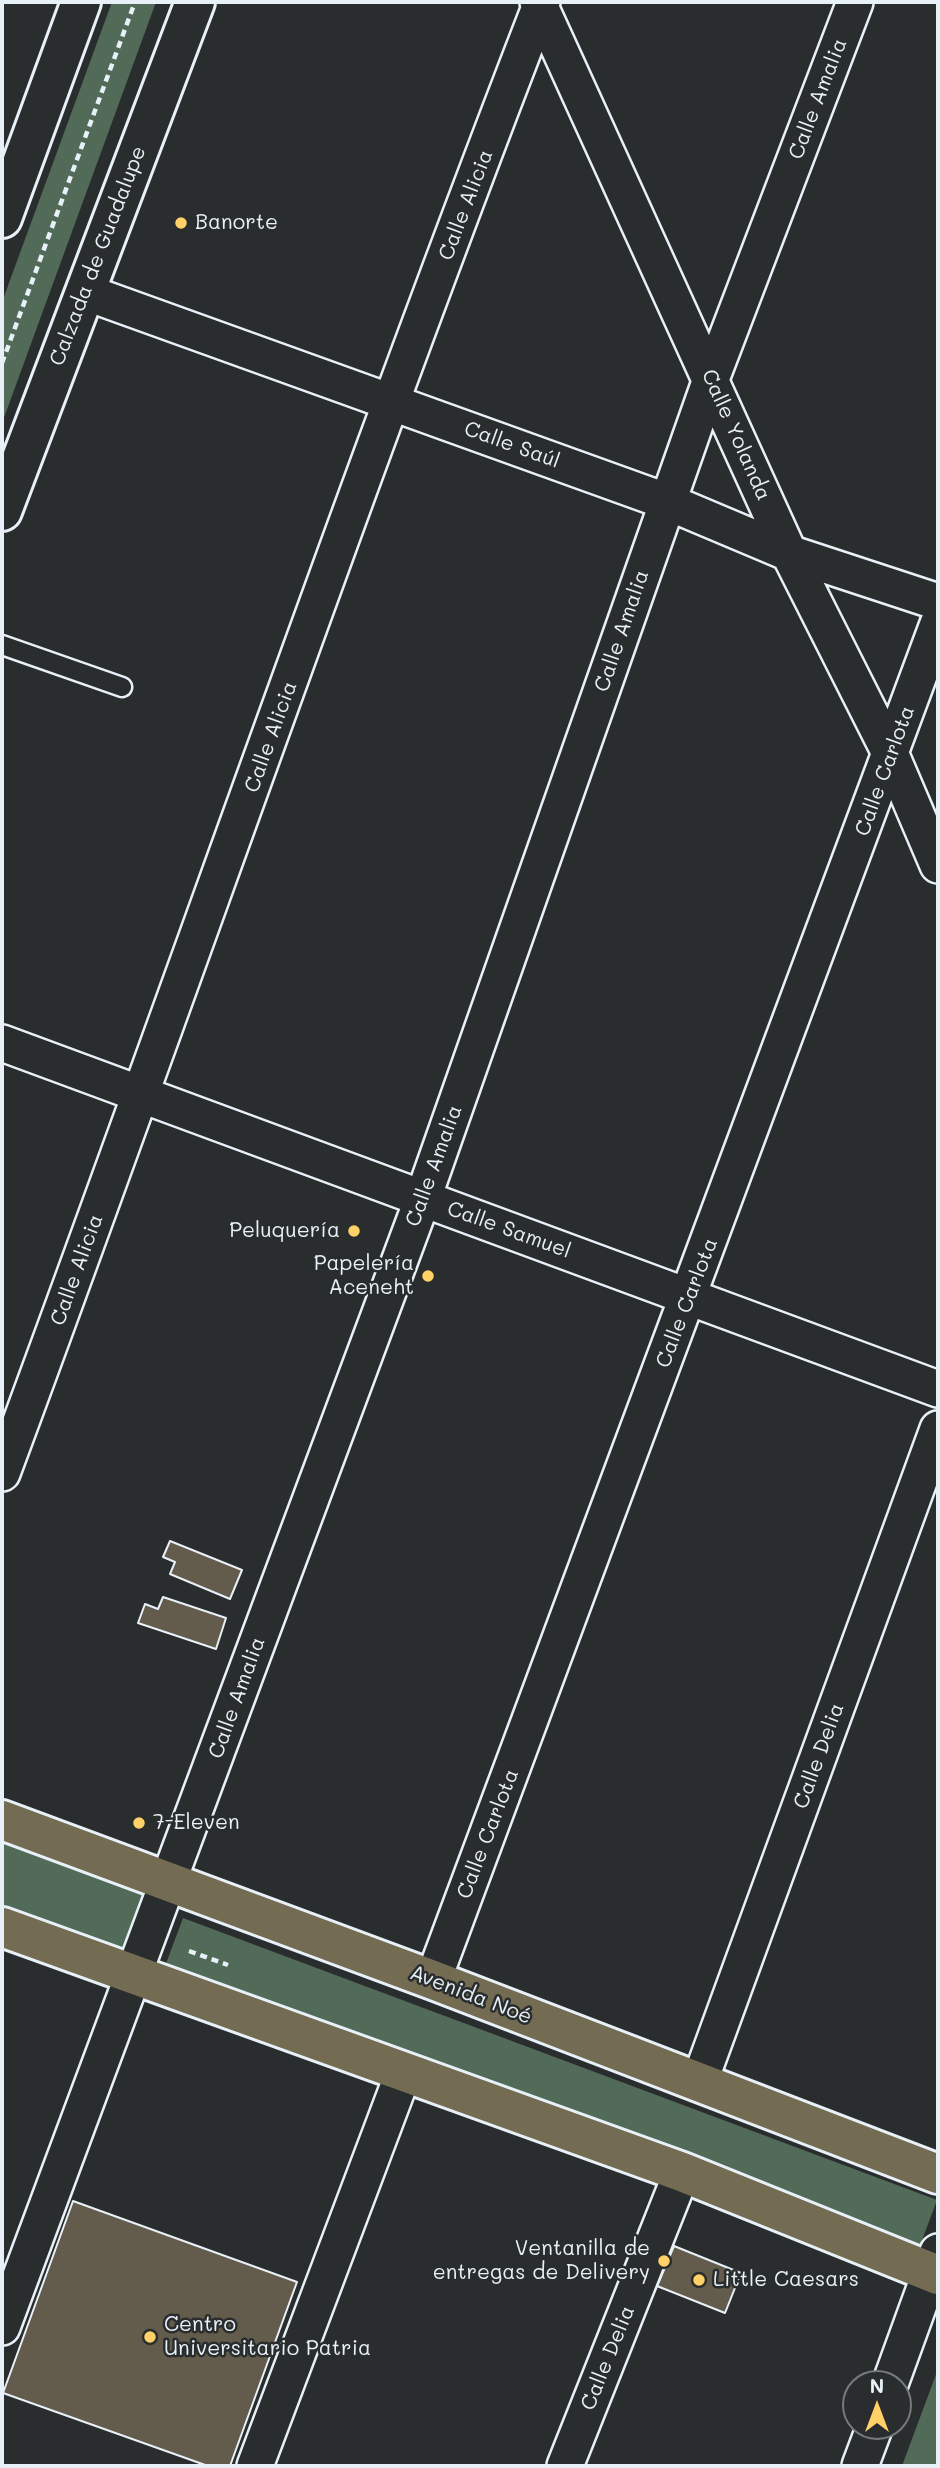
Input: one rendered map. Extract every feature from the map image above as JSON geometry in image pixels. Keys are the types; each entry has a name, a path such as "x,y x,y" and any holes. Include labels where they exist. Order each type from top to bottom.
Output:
{"main road":[{"path":"2,218 81,2"},
{"name":"Calzada de Guadalupe","path":"2,511 195,2"},
{"name":"Avenida Noé","path":"2,1820 433,1980 938,2174"},
{"path":"2,1927 936,2266"}],"street":[{"name":"Calle Amalia","path":"2,2327 423,1198 711,379 855,2"},
{"name":"Calle Yolanda","path":"540,3 789,553 891,755 938,865"},
{"name":"Calle Alicia","path":"2,1473 540,3"},
{"name":"Calle Saúl","path":"85,292 393,400 668,502 789,553 938,601"},
{"name":"Calle Carlota","path":"433,1980 938,624"},
{"name":"Calle Samuel","path":"2,1043 938,1389"},
{"name":"Calle Delia","path":"699,2083 938,1429"},
{"path":"255,2466 403,2074"},
{"name":"Calle Delia","path":"565,2466 682,2172"},
{"path":"895,2370 936,2266"},
{"path":"860,2466 870,2440"}],"lane":[{"path":"2,645 122,687"}],"path":[{"path":"2,363 135,2"}],"green space":[{"path":"112,2 156,2 2,423 2,302"},
{"path":"2,1841 148,1897 119,1971 2,1927"},
{"path":"183,1918 937,2200 912,2267 158,1985"},
{"path":"938,2369 938,2466 902,2466"}],"building":[{"path":"170,1541 242,1570 230,1599 170,1574 175,1562 163,1557"},
{"path":"163,1597 226,1618 216,1649 138,1623 145,1604 158,1609"},
{"name":"Centro Universitario Patria","path":"73,2201 297,2282 230,2466 208,2466 3,2393"},
{"name":"Little Caesars","path":"674,2246 741,2273 725,2313 657,2286"}],"place":[{"name":"Banorte","path":"181,223"},
{"name":"Peluquería","path":"354,1231"},
{"name":"Papelería Aceneht","path":"428,1276"},
{"name":"7-Eleven","path":"139,1823"},
{"name":"Ventanilla de entregas de Delivery","path":"664,2261"},
{"name":"Little Caesars","path":"699,2280"},
{"name":"Centro Universitario Patria","path":"150,2337"}]}
